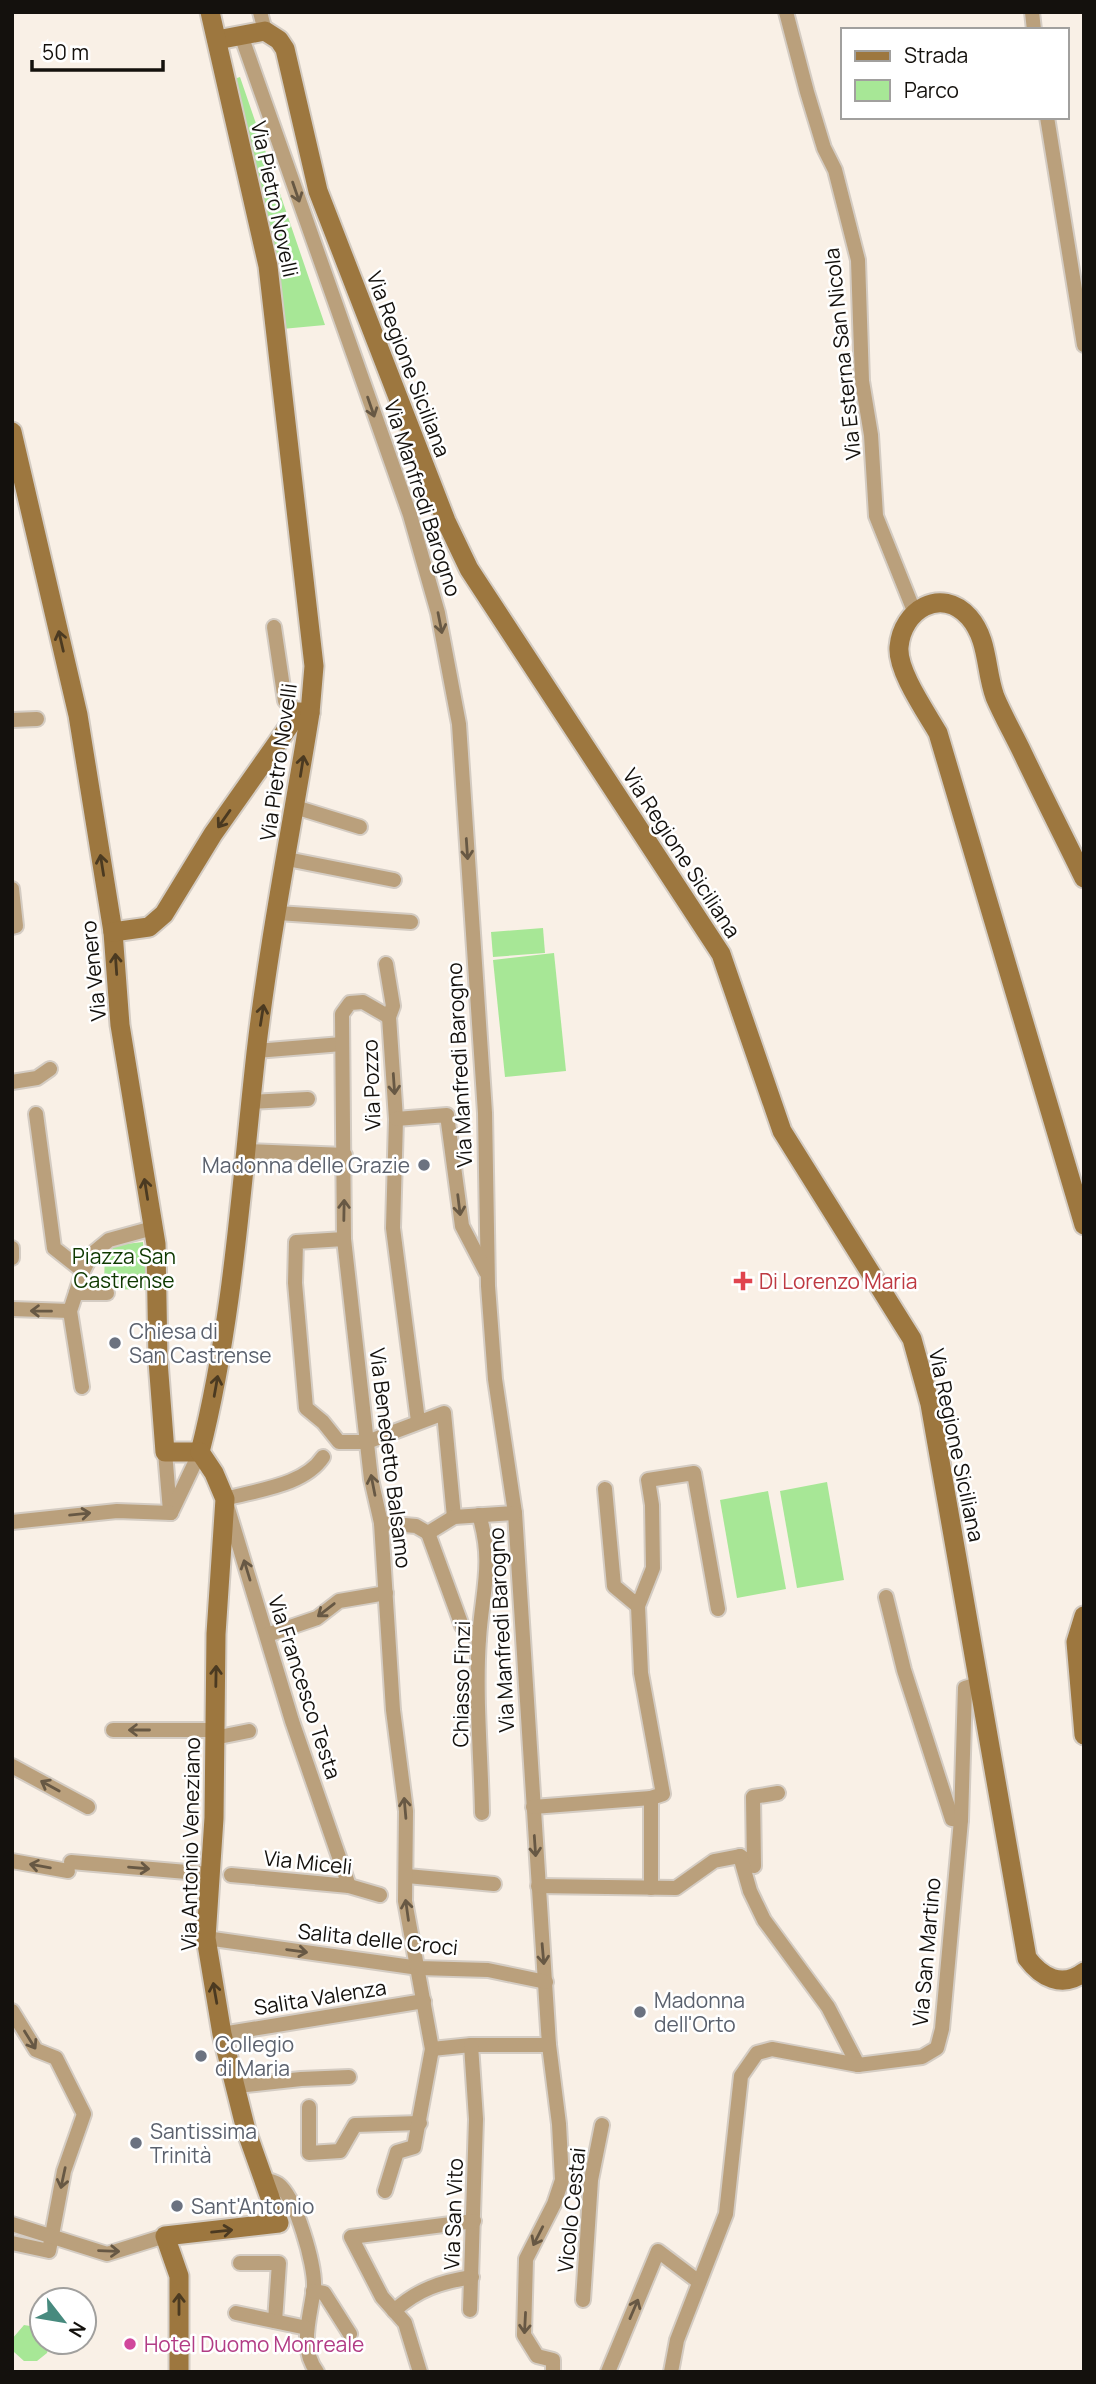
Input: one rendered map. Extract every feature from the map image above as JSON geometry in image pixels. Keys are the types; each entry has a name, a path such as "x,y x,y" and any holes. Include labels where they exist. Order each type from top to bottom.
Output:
{"street":[{"name":"Via Pietro Novelli","path":"171,1513 200,1452 216,1389 247,1151 256,1051 295,807 304,712 314,666 268,266 211,12"},
{"name":"Via Esterna San Nicola","path":"786,12 824,148 835,170 858,260 862,381 872,448 876,516 914,611"},
{"name":"Via Regione Siciliana","path":"217,40 241,35 263,21 285,49 318,191 446,521 469,569 721,954 782,1131 912,1339 930,1404 1027,1958 1038,1973 1057,1979 1075,1979 1084,1972"},
{"name":"Via Manfredi Barogno","path":"241,35 410,515 438,613 459,724 485,1113 488,1275 495,1379 515,1513 549,2045 559,2124 562,2180 554,2204 526,2259 524,2334 537,2356 552,2360 553,2372"},
{"path":"1047,119 1084,345"},
{"name":"Via Venero","path":"12,432 78,715 113,932 120,1025 153,1228 165,1452 171,1513"},
{"path":"1084,878 995,696 983,641 969,617 953,605 930,602 914,611 904,627 898,648 904,672 938,733 1084,1225"},
{"path":"113,932 149,927 164,914 213,834 304,712 285,701 274,627"},
{"path":"12,720 37,719"},
{"path":"295,807 360,827"},
{"path":"287,859 394,880"},
{"path":"12,889 16,926 12,927"},
{"path":"278,914 411,922"},
{"name":"Via Pozzo","path":"386,964 393,1006 390,1017 396,1119 393,1228 418,1421"},
{"name":"Via Benedetto Balsamo","path":"390,1017 363,1002 350,1003 342,1014 344,1239 371,1479 381,1523 393,1710 406,1811 405,1901 432,2049 420,2123"},
{"path":"256,1051 342,1045"},
{"path":"12,1082 37,1078 50,1069"},
{"path":"251,1102 308,1099"},
{"path":"36,1114 54,1248 83,1271"},
{"path":"396,1119 447,1115 461,1226 488,1275"},
{"path":"247,1151 345,1155"},
{"path":"82,1387 71,1311 83,1271 92,1254 109,1240 153,1228"},
{"path":"344,1239 296,1242 295,1283 306,1408 338,1442 368,1442 444,1413 454,1517"},
{"path":"12,1248 12,1258"},
{"path":"76,1293 107,1293"},
{"path":"12,1309 71,1311"},
{"path":"165,1452 200,1452 214,1473 225,1499 293,1480 314,1470 323,1457"},
{"path":"533,1807 650,1798 663,1794 641,1673 638,1606 653,1567 652,1505 648,1480 694,1473 718,1609"},
{"path":"605,1489 614,1586 638,1606"},
{"name":"Via Francesco Testa","path":"225,1499 292,1721 349,1886"},
{"name":"Via Antonio Veneziano","path":"165,2236 279,2223 246,2130 222,2034 206,1938 215,1734 216,1634 225,1499"},
{"path":"12,1522 117,1511 171,1513"},
{"path":"381,1523 416,1526 432,1531 454,1517 515,1513"},
{"name":"Chiasso Finzi","path":"479,1515 487,1541 479,1639 482,1812"},
{"path":"432,1531 462,1626 479,1639"},
{"path":"267,1635 317,1618 339,1601 386,1593"},
{"path":"886,1597 904,1670 952,1819 961,1820"},
{"path":"1084,1616 1076,1642 1084,1735"},
{"name":"Via San Martino","path":"699,2282 726,2214 741,2076 757,2053 772,2049 858,2065 922,2057 937,2048 942,2029 961,1820 965,1688 978,1684"},
{"path":"113,1730 215,1734 249,1731"},
{"path":"12,1766 88,1807"},
{"path":"538,1886 677,1888 713,1861 740,1856 754,1866 752,1797 778,1793"},
{"path":"643,1888 650,1798"},
{"path":"740,1856 750,1891 764,1920 828,2007 858,2065"},
{"path":"12,1861 210,1874"},
{"name":"Via Miceli","path":"231,1875 349,1886 380,1895"},
{"path":"407,1876 494,1884"},
{"name":"Salita delle Croci","path":"206,1938 419,1968 488,1970 546,1982"},
{"name":"Salita Valenza","path":"222,2034 424,2001"},
{"path":"12,2011 36,2050 57,2058 84,2114 64,2171 50,2245"},
{"path":"432,2049 471,2045 549,2045"},
{"name":"Via San Vito","path":"470,2310 476,2119 471,2045"},
{"path":"237,2087 301,2078 349,2077"},
{"path":"309,2106 309,2153 340,2151 355,2125 420,2123 414,2147 397,2152 385,2191"},
{"name":"Vicolo Cestai","path":"583,2300 591,2180 602,2124"},
{"path":"263,2179 279,2185 289,2198 307,2243 313,2291 307,2328 309,2361 317,2372"},
{"path":"420,2372 405,2323 362,2264 351,2237 474,2221"},
{"path":"12,2224 50,2245"},
{"path":"12,2243 50,2245 107,2254 165,2236 179,2276 179,2372"},
{"path":"608,2372 658,2251 699,2282 677,2340 671,2372"},
{"path":"240,2263 279,2263 275,2321"},
{"path":"394,2311 411,2296 440,2282 472,2277"},
{"path":"313,2291 324,2292 350,2334"},
{"path":"236,2313 307,2328"}],"green space":[{"path":"240,77 325,325 282,329 266,207 234,79"},
{"path":"543,928 545,953 493,957 491,932"},
{"path":"554,953 566,1071 505,1077 493,960"},
{"name":"Piazza San Castrense","path":"143,1242 147,1290 116,1289 104,1282 105,1254 117,1245"},
{"path":"827,1482 844,1580 797,1588 780,1491"},
{"path":"768,1491 786,1589 737,1598 720,1500"},
{"path":"24,2325 28,2326 28,2356 43,2356 37,2361 24,2361 14,2352 12,2339"}],"place":[{"name":"Madonna delle Grazie","path":"424,1165"},
{"name":"Di Lorenzo Maria","path":"743,1281"},
{"name":"Chiesa di San Castrense","path":"115,1343"},
{"name":"Madonna dell'Orto","path":"640,2012"},
{"name":"Collegio di Maria","path":"201,2056"},
{"name":"Santissima Trinità","path":"136,2143"},
{"name":"Sant'Antonio","path":"177,2206"},
{"name":"Hotel Duomo Monreale","path":"130,2344"}]}
